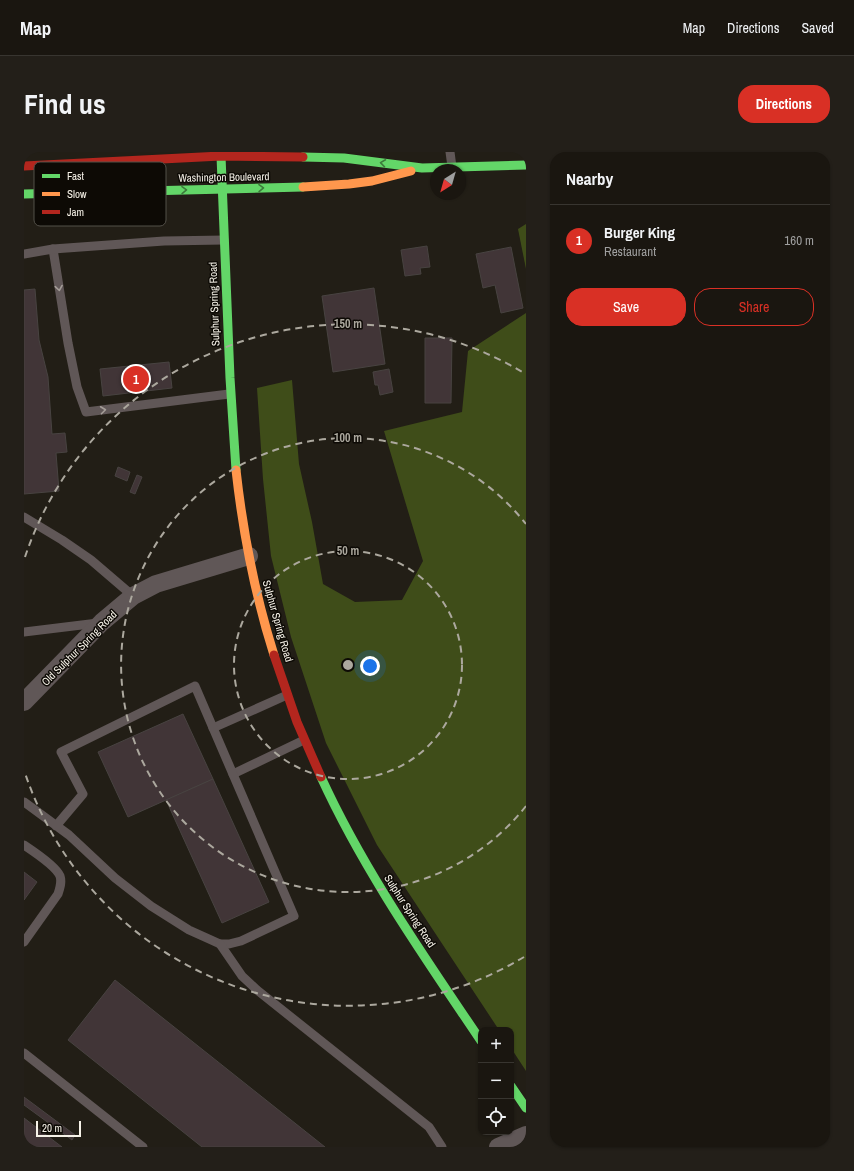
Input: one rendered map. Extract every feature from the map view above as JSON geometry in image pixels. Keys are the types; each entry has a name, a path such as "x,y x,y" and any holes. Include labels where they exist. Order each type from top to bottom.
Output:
{"main road":[{"name":"Washington Boulevard","path":"90,162 221,154 344,158 430,168"},
{"name":"Sulphur Spring Road","path":"221,154 230,394 238,488 248,556 266,627 287,695 304,740 329,796 365,864 412,938 478,1037"},
{"name":"Washington Boulevard","path":"466,166 520,163"},
{"name":"Washington Boulevard","path":"24,166 34,165"},
{"name":"Washington Boulevard","path":"166,190 298,187 349,184 422,168"},
{"name":"Washington Boulevard","path":"24,194 34,194"},
{"path":"514,1090 526,1108"}],"street":[{"name":"Old Sulphur Spring Road","path":"24,702 102,622 133,596 156,584 248,556"},
{"path":"498,1147 526,1135"}],"lane":[{"path":"450,152 452,164"},
{"path":"24,254 53,249 224,240"},
{"path":"53,249 71,358 77,387 86,412 230,394"},
{"path":"24,517 91,560 133,596"},
{"path":"24,632 102,622"},
{"path":"24,802 56,826 69,835 115,878 151,906 189,930 220,944 229,944 241,941 294,916 195,686 61,752 83,794 56,826"},
{"path":"213,728 287,695"},
{"path":"233,774 304,740"},
{"path":"24,845 56,869 60,876 61,885 58,894 24,942"},
{"path":"220,944 242,976 257,990 429,1128 442,1147"},
{"path":"24,1053 143,1147"}],"green space":[{"path":"526,224 526,269 518,229"},
{"path":"526,313 526,1071 514,1053 514,1027 497,1027 377,845 326,743 291,637 271,556 263,479 257,388 292,380 299,464 312,522 323,584 355,602 402,600 423,561 384,431 462,412 468,351"}],"building":[{"path":"427,246 430,267 420,268 421,274 405,276 401,250"},
{"path":"511,247 523,308 501,313 495,285 483,288 476,254"},
{"path":"374,288 385,364 333,372 322,296"},
{"path":"35,289 39,340 48,377 52,434 65,433 67,452 56,453 59,491 24,494 24,290"},
{"path":"425,338 452,338 451,403 425,403"},
{"path":"169,362 172,388 103,396 100,369"},
{"path":"389,369 393,392 380,395 378,385 375,385 373,372"},
{"path":"118,467 130,472 127,481 115,476"},
{"path":"137,475 142,477 135,494 130,492"},
{"path":"183,714 213,779 128,817 98,752"},
{"path":"213,779 269,902 222,923 166,800"},
{"path":"24,872 37,882 24,900"},
{"path":"115,980 325,1147 202,1147 68,1040"},
{"path":"24,1097 75,1135 72,1140 24,1105"},
{"path":"24,1118 62,1147 24,1147"}],"traffic: fast":[{"path":"221,156 230,378 236,470"},
{"path":"303,157 344,158 422,168 526,165"},
{"path":"166,190 303,187"},
{"path":"24,194 34,194"},
{"path":"321,777 338,812 375,879 478,1036"},
{"path":"514,1090 526,1108"}],"traffic: slow":[{"path":"303,187 372,181 411,171"},
{"path":"236,470 250,564 274,655"}],"traffic: jam":[{"path":"103,162 221,156 303,157"},
{"path":"24,166 34,165"},
{"path":"274,655 297,722 321,777"}],"place":[{"name":"Burger King","path":"136,379"}]}
